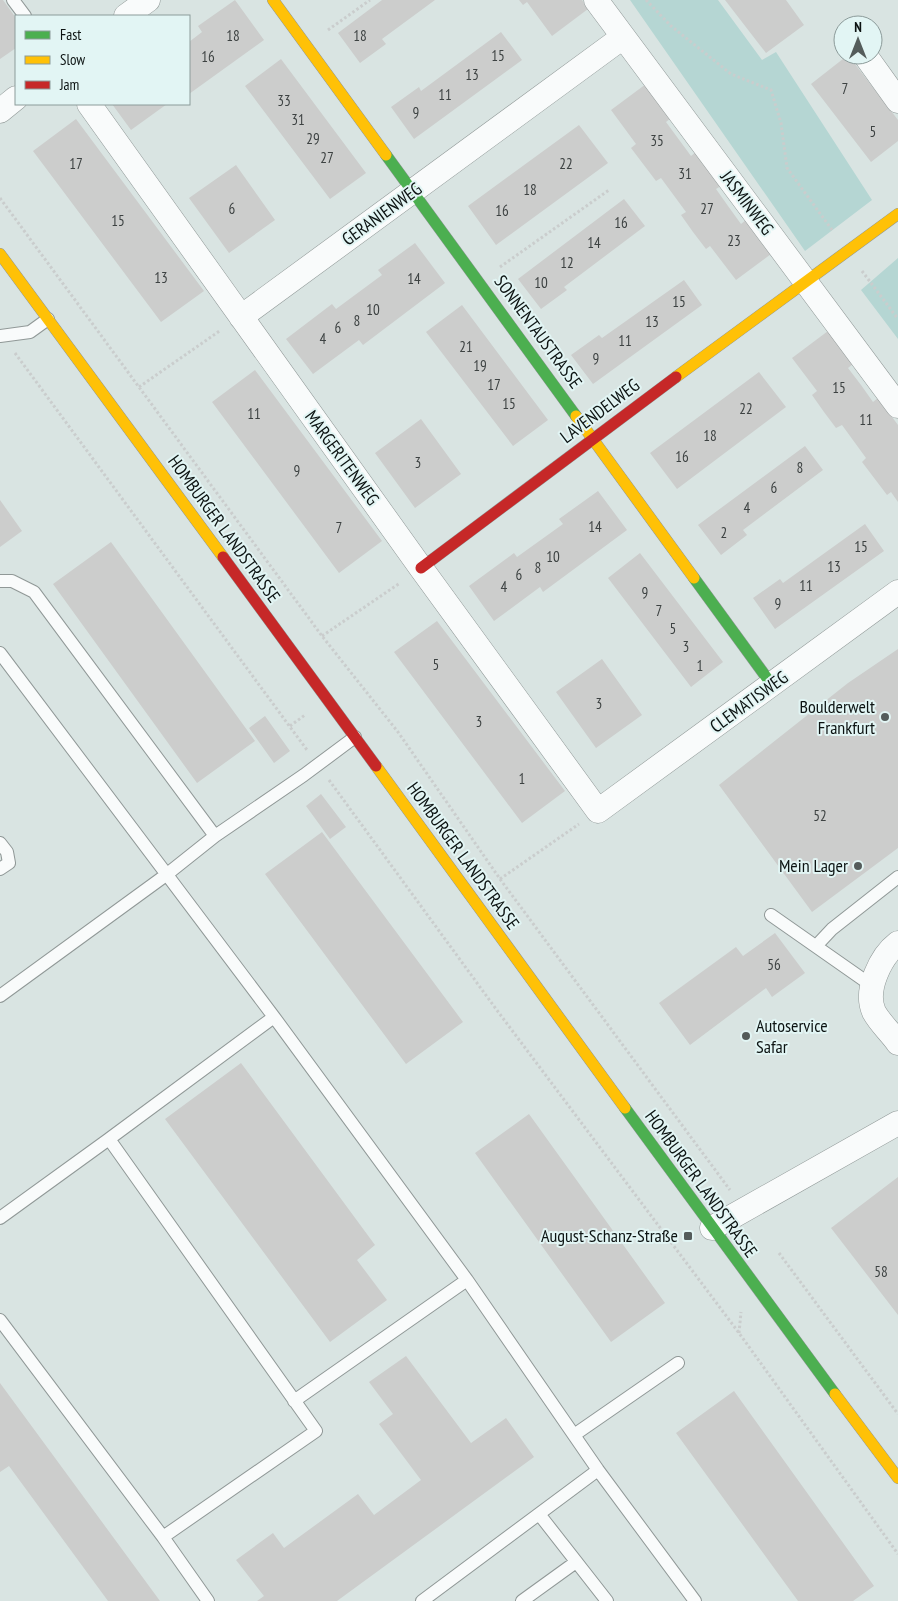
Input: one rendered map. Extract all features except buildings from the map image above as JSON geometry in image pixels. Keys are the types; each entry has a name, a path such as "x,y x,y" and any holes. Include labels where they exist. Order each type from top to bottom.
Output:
{"street":[{"path":"127,15 148,0"},
{"name":"SONNENTAUSTRASSE","path":"273,0 414,191 772,685"},
{"name":"JASMINWEG","path":"596,0 898,406"},
{"name":"GERANIENWEG","path":"240,318 623,37"},
{"path":"872,65 898,101"},
{"path":"0,111 15,99"},
{"name":"MARGERITENWEG","path":"90,105 240,318 598,811"},
{"name":"LAVENDELWEG","path":"421,568 593,438 898,214"},
{"name":"HOMBURGER LANDSTRASSE","path":"0,254 355,737 712,1228 898,1478"},
{"name":"CLEMATISWEG","path":"598,811 898,592"},
{"path":"898,943 890,949 871,985 874,1011 898,1043"},
{"path":"712,1228 898,1123"}],"lane":[{"path":"13,0 24,15"},
{"path":"1,336 30,332 48,319"},
{"path":"0,581 12,581 34,592 215,836"},
{"path":"0,653 274,1017 467,1280 598,1470 695,1601"},
{"path":"0,996 166,875 215,836 304,776 355,737"},
{"path":"0,843 7,852 9,863 0,869"},
{"path":"817,945 832,929 898,877"},
{"path":"771,916 817,945 871,985"},
{"path":"0,1218 274,1017"},
{"path":"109,1139 316,1431 164,1537"},
{"path":"294,1401 467,1280"},
{"path":"0,1320 164,1537 208,1601"},
{"path":"574,1434 678,1363"},
{"path":"422,1601 598,1470"},
{"path":"539,1514 607,1601"},
{"path":"522,1601 576,1562"}],"path":[{"path":"307,45 370,0"},
{"path":"646,0 671,26 731,74 771,90 782,123 787,168 898,319"},
{"path":"479,281 609,190"},
{"path":"0,198 322,636 398,732 500,879 718,1174"},
{"path":"139,387 240,318"},
{"path":"1,336 300,741"},
{"path":"322,636 421,568"},
{"path":"334,787 502,1017 739,1333 898,1554"},
{"path":"500,879 554,842"},
{"path":"779,1253 898,1414"}],"shaded area":[{"path":"630,0 718,0 762,60 776,52 872,200 805,251"},
{"path":"898,258 898,339 861,290"}],"traffic: fast":[{"path":"386,155 576,416"},
{"path":"694,578 772,685"},
{"path":"625,1108 835,1394"}],"traffic: slow":[{"path":"273,0 386,155"},
{"path":"676,377 898,214"},
{"path":"0,254 223,557"},
{"path":"576,416 694,578"},
{"path":"376,766 625,1108"},
{"path":"835,1394 898,1478"}],"traffic: jam":[{"path":"421,568 676,377"},
{"path":"223,557 376,766"}],"place":[{"name":"Boulderwelt Frankfurt","path":"885,717"},
{"name":"Mein Lager","path":"858,866"},
{"name":"Autoservice Safar","path":"746,1036"},
{"name":"August-Schanz-Straße","path":"688,1236"}]}
